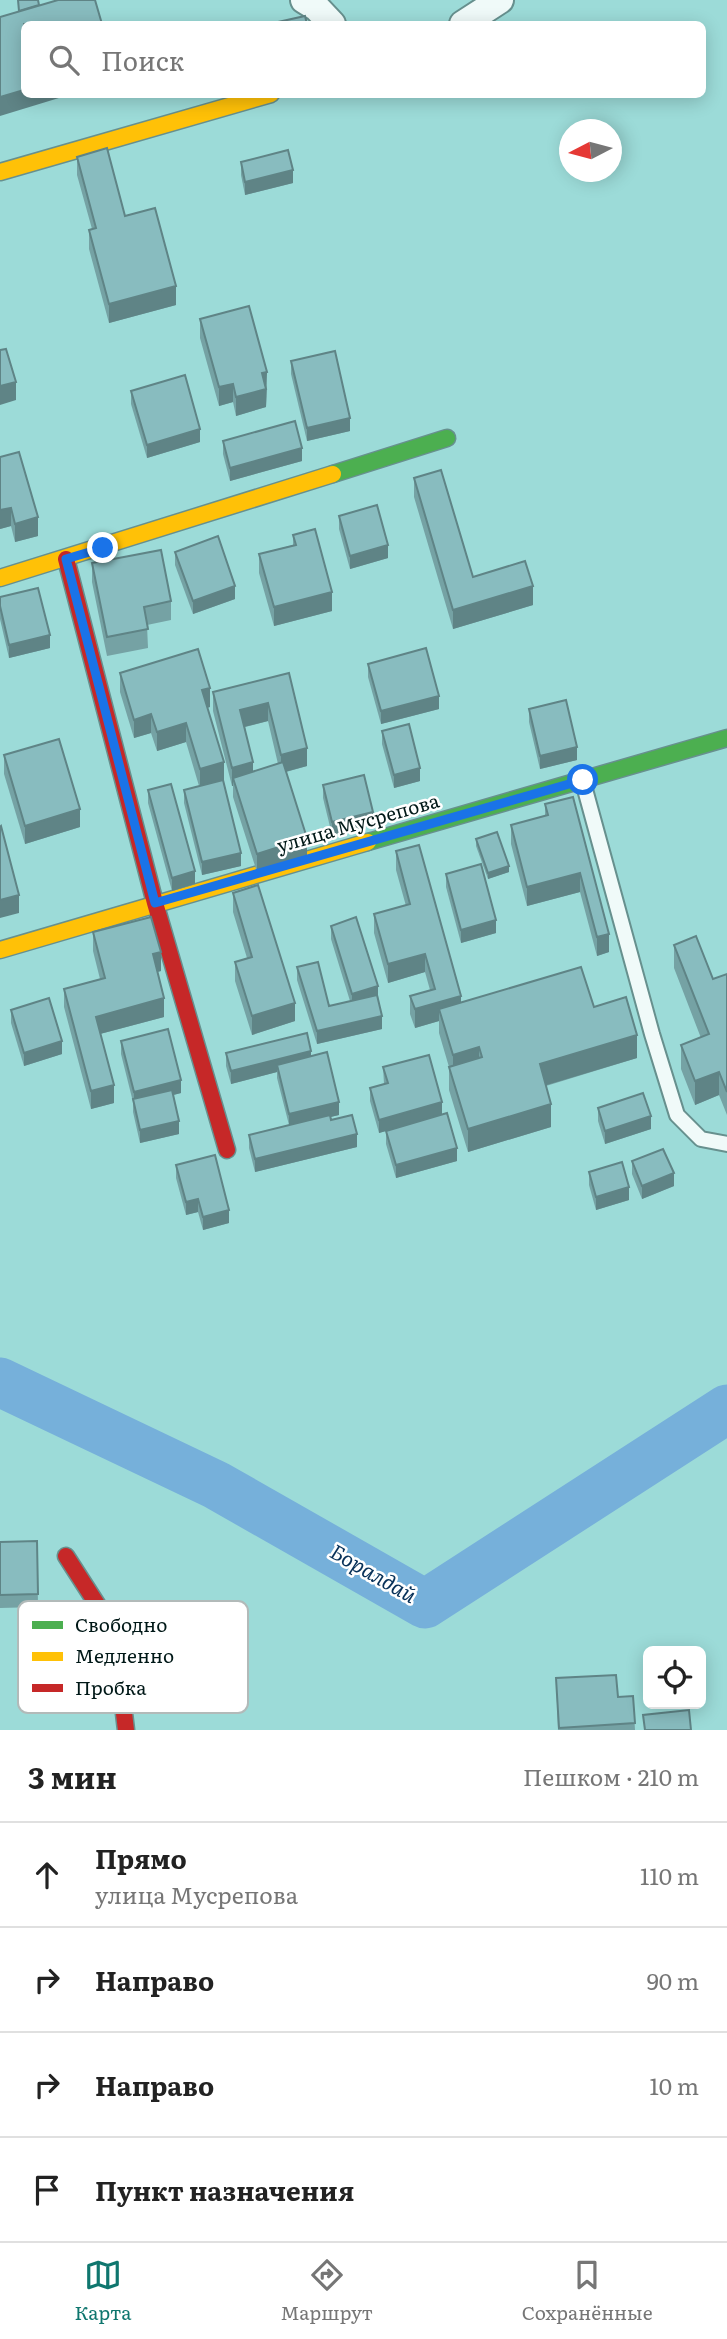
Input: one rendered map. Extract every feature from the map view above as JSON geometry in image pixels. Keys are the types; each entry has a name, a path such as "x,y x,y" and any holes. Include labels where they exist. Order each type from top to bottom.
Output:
{"street":[{"path":"304,0 317,8 329,21"},
{"path":"468,21 500,0"},
{"path":"0,172 257,98"},
{"path":"0,578 447,438"},
{"path":"66,559 155,903 227,1150"},
{"name":"улица Мусрепова","path":"0,950 727,738"},
{"path":"66,1556 95,1601"}],"lane":[{"path":"583,780 652,1034 677,1115 701,1139 727,1144"}],"building":[{"path":"18,0 38,0 39,5 19,11"},
{"path":"58,0 95,0 101,21 21,21 21,91 0,97 0,17"},
{"path":"305,16 306,21 282,21"},
{"path":"107,148 125,216 155,208 176,286 109,304 89,230 96,228 77,157"},
{"path":"288,150 293,170 245,182 241,162"},
{"path":"249,306 267,372 262,373 266,389 236,397 233,384 219,387 200,319"},
{"path":"6,349 16,382 0,386 0,350"},
{"path":"335,351 350,418 307,428 291,361"},
{"path":"185,375 200,429 147,445 131,391"},
{"path":"295,421 302,448 230,468 223,441"},
{"path":"19,452 38,517 15,524 11,508 0,510 0,457"},
{"path":"441,470 473,577 525,561 533,586 453,610 414,478"},
{"path":"377,505 388,545 350,556 339,516"},
{"path":"315,529 332,592 274,607 259,554 296,545 293,535"},
{"path":"218,536 235,586 193,601 175,552"},
{"path":"161,550 171,601 144,607 148,629 107,637 92,563"},
{"path":"38,588 50,635 9,645 0,597"},
{"path":"426,648 439,696 381,711 368,664"},
{"path":"198,649 210,688 202,690 224,762 200,769 186,723 157,732 151,714 134,720 120,673"},
{"path":"289,673 307,748 281,755 268,703 240,710 253,762 232,768 213,692"},
{"path":"566,700 577,747 540,756 529,709"},
{"path":"409,724 420,768 394,775 382,731"},
{"path":"59,739 80,809 25,826 4,755"},
{"path":"283,762 307,838 257,854 233,778"},
{"path":"364,775 373,812 332,822 323,785"},
{"path":"223,780 241,853 202,862 184,790"},
{"path":"171,784 195,871 172,878 148,790"},
{"path":"573,797 609,934 597,937 580,873 527,887 511,825 548,815 545,804"},
{"path":"0,827 19,895 0,900"},
{"path":"497,832 509,866 488,873 476,839"},
{"path":"419,845 461,996 415,1009 410,996 435,989 425,954 388,964 374,914 410,904 396,851"},
{"path":"481,864 496,920 461,930 446,874"},
{"path":"258,885 295,1003 252,1016 235,962 252,957 233,893"},
{"path":"151,917 161,952 153,954 164,998 96,1017 114,1085 91,1091 64,989 105,978 93,932"},
{"path":"356,917 378,986 352,994 331,926"},
{"path":"696,936 713,979 727,974 727,1092 719,1072 695,1081 681,1045 709,1034 674,945"},
{"path":"318,962 329,1006 377,995 382,1016 317,1031 297,967"},
{"path":"581,967 594,1007 626,997 637,1035 540,1064 551,1104 468,1129 449,1067 482,1057 479,1047 453,1055 439,1009"},
{"path":"49,998 62,1041 24,1053 11,1010"},
{"path":"168,1029 181,1080 134,1092 121,1041"},
{"path":"307,1033 311,1051 231,1071 226,1053"},
{"path":"327,1052 339,1102 289,1114 277,1065"},
{"path":"429,1055 442,1102 379,1120 370,1088 388,1083 383,1067"},
{"path":"172,1090 179,1121 140,1130 133,1099"},
{"path":"643,1093 651,1116 605,1131 598,1108"},
{"path":"447,1113 457,1148 396,1165 386,1131"},
{"path":"330,1115 331,1120 352,1115 357,1134 255,1159 249,1135"},
{"path":"663,1149 674,1173 642,1186 632,1161"},
{"path":"215,1155 229,1210 203,1217 198,1199 186,1202 176,1165"},
{"path":"622,1162 629,1187 596,1197 589,1172"},
{"path":"37,1541 38,1594 0,1595 0,1542"},
{"path":"616,1675 618,1697 633,1696 635,1723 559,1728 556,1678"},
{"path":"689,1710 691,1730 645,1730 643,1715"}],"waterway":[{"name":"Боралдай","path":"0,1382 216,1485 425,1604 727,1409"}],"traffic: fast":[{"path":"333,474 447,438"},
{"path":"368,842 727,738"}],"traffic: slow":[{"path":"0,172 257,98"},
{"path":"0,578 333,474"},
{"path":"0,950 368,842"}],"traffic: jam":[{"path":"66,559 155,903 227,1150"},
{"path":"66,1556 95,1601"},
{"path":"124,1713 126,1730"}],"route":[{"path":"103,548 66,559 155,903 583,780"}]}
